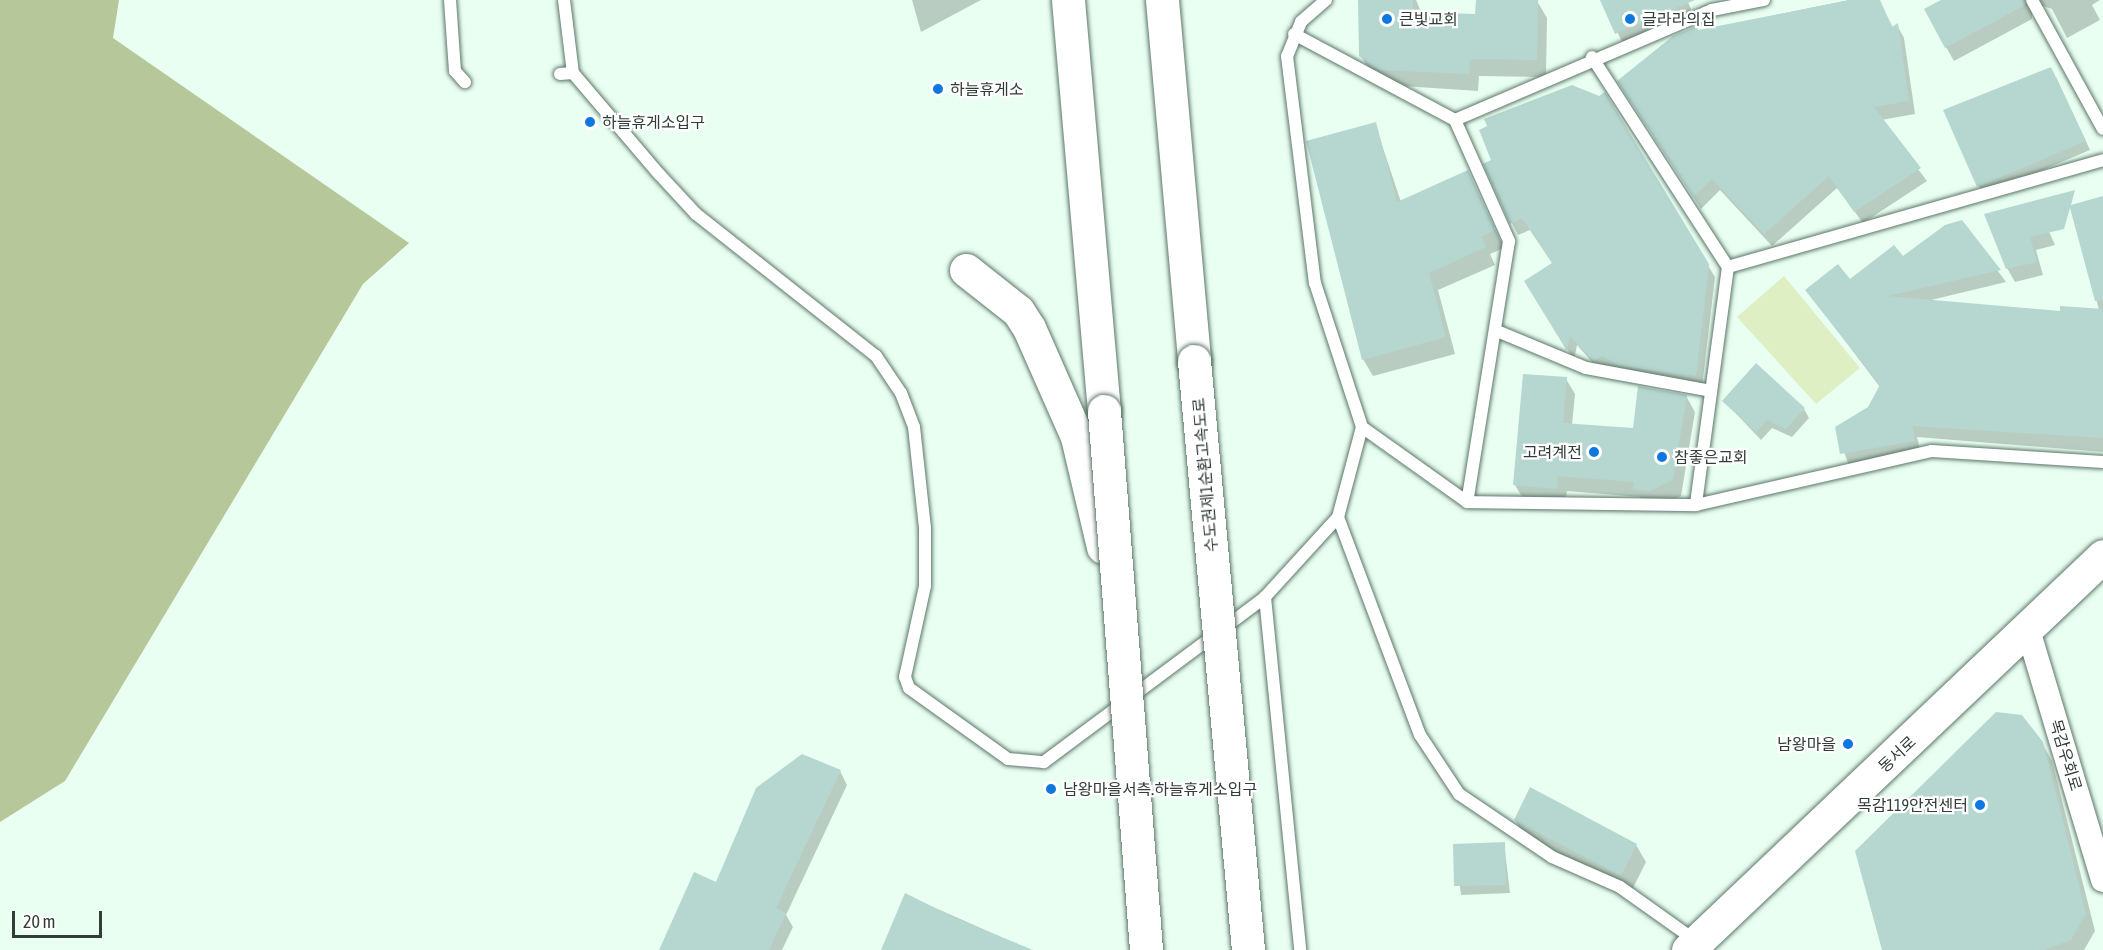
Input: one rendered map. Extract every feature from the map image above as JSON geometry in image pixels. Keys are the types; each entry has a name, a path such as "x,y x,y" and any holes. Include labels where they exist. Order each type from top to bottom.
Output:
{"main road":[{"path":"1068,0 1104,411 1146,950"},
{"name":"수도권제1순환고속도로","path":"1162,0 1248,950"},
{"path":"966,270 1024,319 1077,437 1098,517 1121,645"},
{"name":"동서로","path":"1693,947 2103,556"}],"street":[{"name":"목감우회로","path":"2028,630 2103,880"}],"lane":[{"path":"450,0 456,71 465,82"},
{"path":"564,0 573,73 696,213 876,356 901,393 914,427 925,528 925,586 904,677 909,688 1008,759 1044,762 1264,597 1338,517 1362,427 1315,283 1287,56 1294,34 1326,0"},
{"path":"1455,120 1592,57 1712,10 1764,0"},
{"path":"2032,0 2103,129"},
{"path":"1294,34 1455,120 1509,241 1497,331 1467,502"},
{"path":"1592,57 1728,267 1695,505"},
{"path":"560,74 573,73"},
{"path":"1728,267 2103,160"},
{"path":"1497,331 1586,368 1711,391"},
{"path":"1362,427 1467,502 1695,505 1932,451 2103,462"},
{"path":"1338,517 1420,735 1459,794 1552,857 1620,887 1693,947"},
{"path":"1264,597 1300,950"}],"green space":[{"path":"0,0 119,0 113,38 409,243 363,284 65,781 0,822"},
{"path":"1784,276 1860,368 1816,404 1737,317"}],"building":[{"path":"1358,0 1413,0 1413,12 1475,14 1476,0 1538,0 1537,60 1470,59 1469,74 1379,70 1359,56"},
{"name":"글라라의집","path":"1600,0 1695,0 1615,34"},
{"path":"1850,0 1880,0 1892,27 1898,23 1909,101 1874,107 1921,168 1854,212 1829,176 1764,234 1712,179 1693,197 1617,81 1673,36 1697,26 1698,30"},
{"path":"1941,0 2024,0 2025,5 1945,48 1924,9"},
{"path":"2051,67 2086,141 1977,187 1943,110"},
{"path":"1572,85 1599,96 1605,92 1709,264 1696,376 1620,366 1602,356 1594,361 1570,336 1567,351 1524,281 1552,263 1522,218 1510,224 1483,164 1491,160 1479,130 1487,126 1484,119"},
{"path":"1376,122 1397,202 1468,170 1495,230 1481,237 1486,247 1429,273 1446,337 1362,360 1306,141"},
{"path":"2075,190 2071,205 2103,196 2103,300 2095,301 2070,208 2064,229 2030,237 2037,262 2006,269 1984,214"},
{"path":"1962,220 2001,270 1887,296 2060,311 2060,306 2103,309 2103,438 1912,426 1915,441 1840,454 1835,427 1868,407 1880,385 1805,290 1838,264 1850,279 1894,245 1903,256 1945,225"},
{"path":"1756,363 1805,408 1786,429 1767,420 1756,432 1722,401"},
{"path":"1523,374 1567,377 1563,423 1633,428 1638,386 1687,395 1673,480 1650,491 1633,489 1634,482 1558,476 1557,489 1513,485"},
{"name":"목감119안전센터","path":"1996,712 2022,715 2043,742 2086,913 2071,940 2044,950 1882,950 1855,851"},
{"path":"802,754 841,770 776,908 786,913 769,950 659,950 694,872 716,882 756,788"},
{"path":"1530,787 1637,844 1621,876 1514,820"},
{"path":"1505,842 1506,885 1454,886 1453,844"},
{"path":"905,893 955,918 1033,950 881,950"}],"place":[{"name":"큰빛교회","path":"1387,19"},
{"name":"글라라의집","path":"1630,19"},
{"name":"하늘휴게소","path":"938,89"},
{"name":"하늘휴게소입구","path":"590,122"},
{"name":"고려계전","path":"1594,452"},
{"name":"참좋은교회","path":"1662,457"},
{"name":"남왕마을","path":"1848,744"},
{"name":"남왕마을서측.하늘휴게소입구","path":"1051,789"},
{"name":"목감119안전센터","path":"1980,805"}]}
